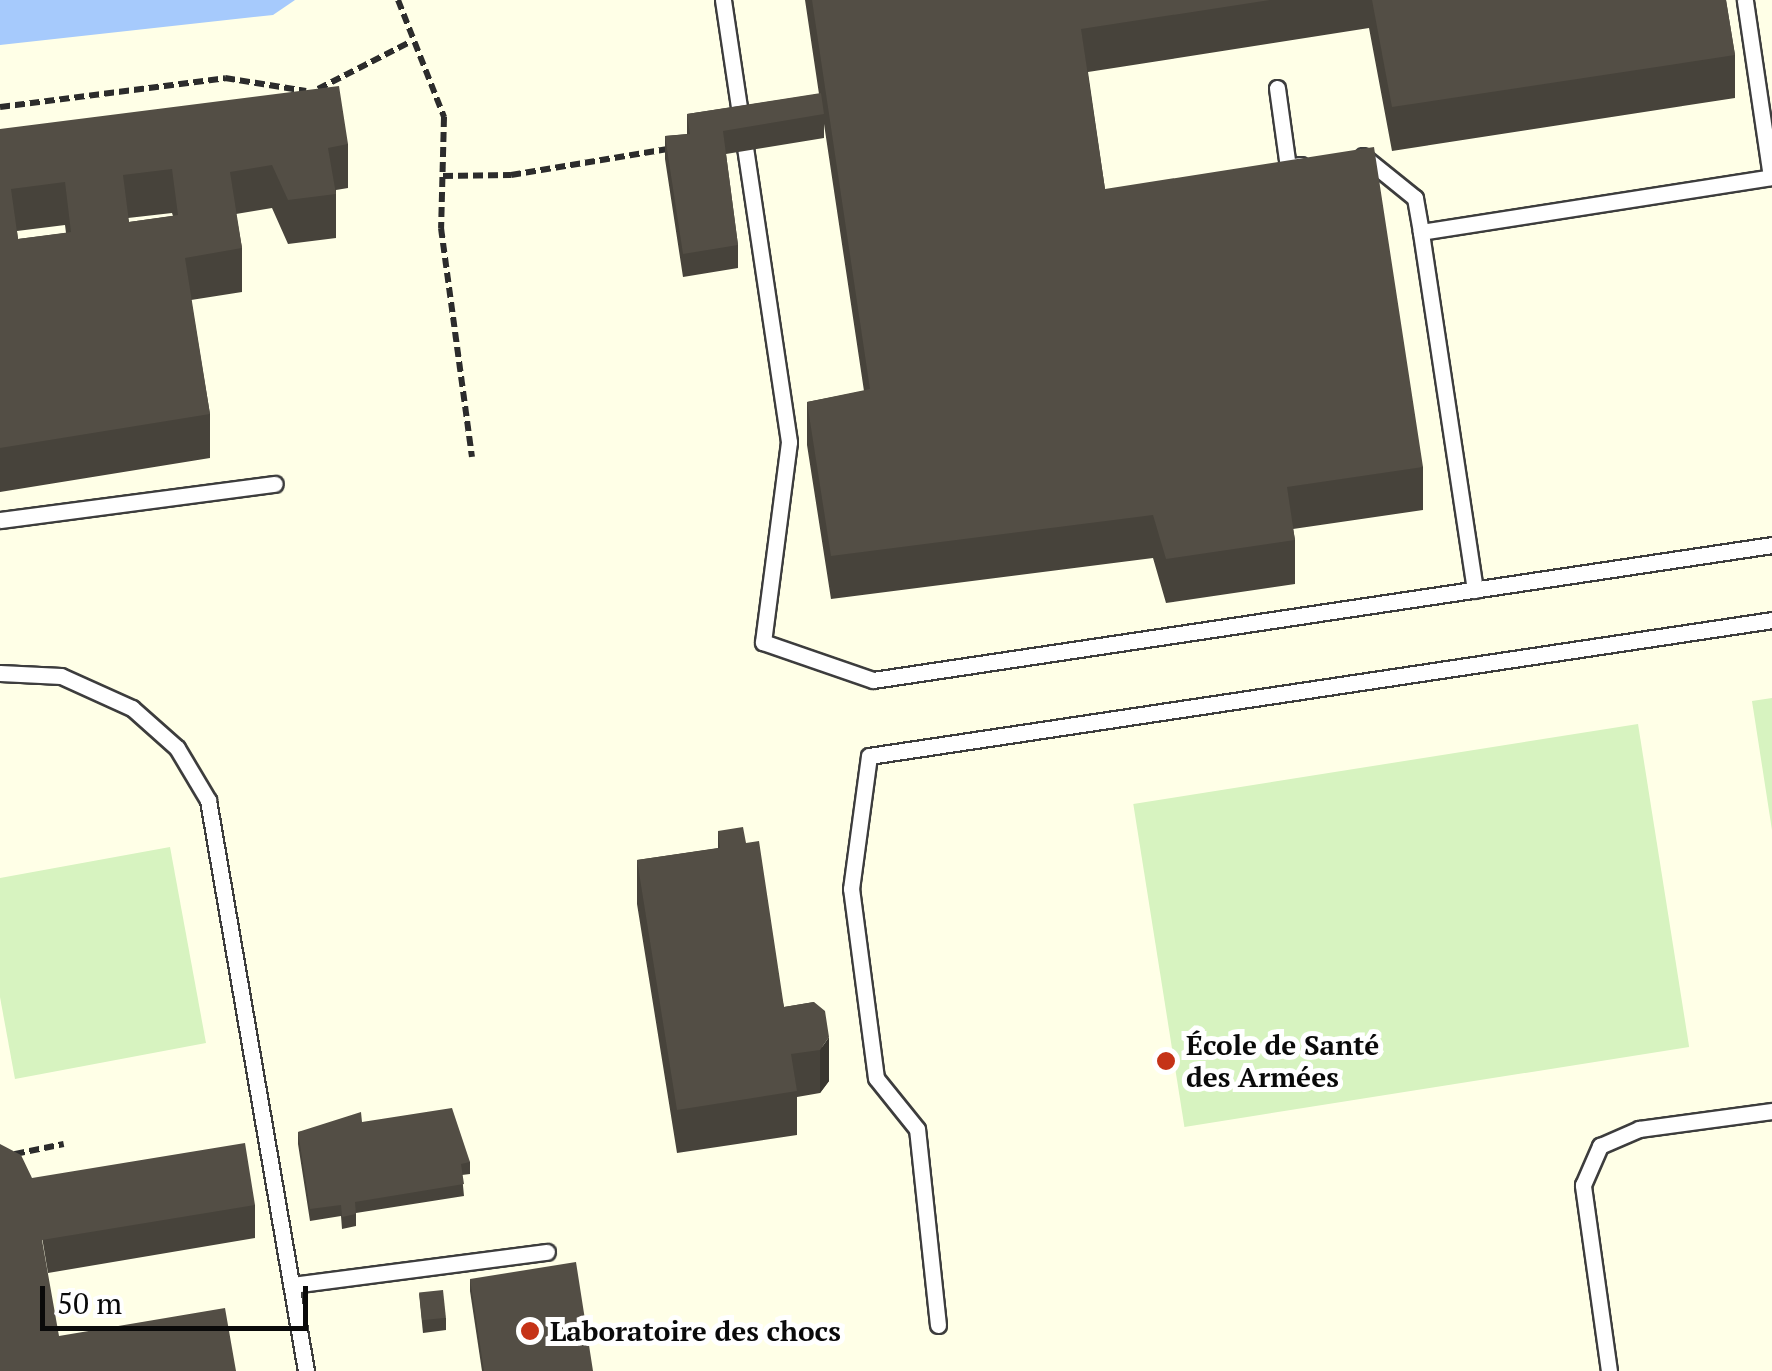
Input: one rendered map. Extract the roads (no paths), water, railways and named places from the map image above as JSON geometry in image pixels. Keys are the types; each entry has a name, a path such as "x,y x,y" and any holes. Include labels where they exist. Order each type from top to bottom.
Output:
{"lane":[{"path":"723,0 789,442 763,642 873,680 1772,545"},
{"path":"1421,232 1772,177 1746,0"},
{"path":"1277,88 1288,167 1325,162"},
{"path":"1344,159 1363,156 1415,198 1475,590"},
{"path":"0,520 275,484"},
{"path":"938,1325 917,1128 876,1078 852,888 869,756 1772,620"},
{"path":"0,673 62,676 132,708 177,748 208,800 306,1371"},
{"path":"1609,1371 1583,1185 1600,1146 1639,1129 1772,1111"},
{"path":"292,1284 547,1252"}],"water":[{"path":"0,0 295,0 273,15 0,45"}],"place":[{"name":"École de Santé des Armées","path":"1166,1061"},
{"name":"Laboratoire des chocs","path":"530,1331"}]}
